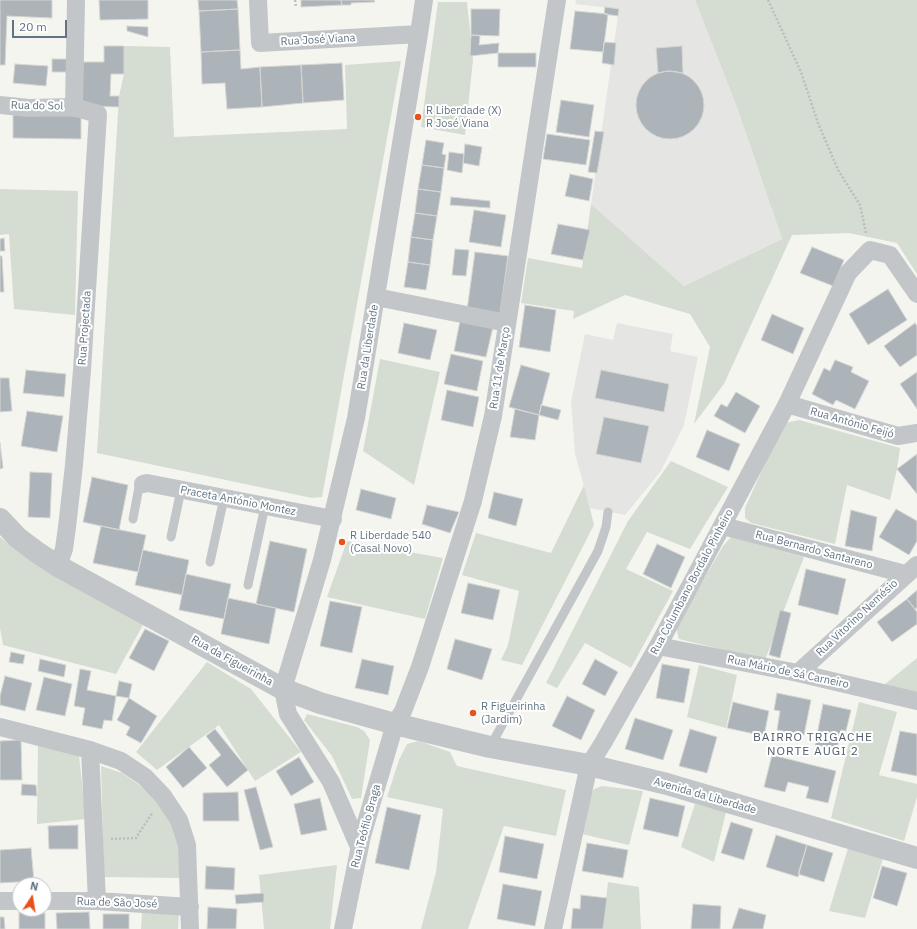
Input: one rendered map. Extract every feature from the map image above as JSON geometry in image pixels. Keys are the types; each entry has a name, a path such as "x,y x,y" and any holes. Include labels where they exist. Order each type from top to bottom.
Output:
{"street":[{"path":"74,107 76,0"},
{"name":"Rua José Viana","path":"258,0 260,43 419,34"},
{"name":"Rua da Liberdade","path":"283,688 317,578 333,519 356,418 424,0"},
{"name":"Rua 11 de Março","path":"395,724 403,711 420,667 473,501 493,416 557,0"},
{"name":"Rua do Sol","path":"0,105 29,108 74,107"},
{"name":"Rua Projectada","path":"58,566 64,549 77,433 98,114 74,107"},
{"path":"870,250 890,255 917,294"},
{"name":"Rua Columbano Bordalo Pinheiro","path":"553,929 589,765 658,646 723,526 787,404 848,273 870,250"},
{"path":"376,297 507,323"},
{"name":"Rua António Feijó","path":"787,404 898,436 917,433"},
{"name":"Praceta António Montez","path":"143,484 147,483 333,519"},
{"name":"Rua da Figueirinha","path":"0,519 18,538 58,566 283,688 320,703 395,724 490,746"},
{"name":"Rua Bernardo Santareno","path":"723,526 911,569"},
{"name":"Rua Vitorino Nemésio","path":"798,673 911,569"},
{"name":"Rua Mário de Sá Carneiro","path":"658,646 798,673 917,701"},
{"path":"283,688 288,714 331,782 359,846"},
{"name":"Rua Teófilo Braga","path":"343,929 359,846 395,724"},
{"path":"0,727 90,750 121,761 144,777 165,799 179,820 187,845 190,929"},
{"name":"Avenida da Liberdade","path":"490,746 589,765 667,784 917,858"},
{"path":"90,750 97,901"},
{"path":"0,901 12,901"},
{"name":"Rua de São José","path":"52,901 97,901 190,907"}],"lane":[{"path":"133,519 139,487 143,484"},
{"path":"171,537 181,490"},
{"path":"210,562 224,498"},
{"path":"248,584 265,506"},
{"path":"490,746 598,551 606,527 608,512"}],"path":[{"path":"295,0 296,7"},
{"path":"768,0 801,72 818,123 838,170 860,205 870,250"},
{"path":"94,838 136,838 147,821 165,799"}],"shaded area":[{"path":"576,0 695,0 738,110 782,239 684,286 591,204 619,9 575,4"},
{"path":"695,0 917,0 917,274 897,243 849,233 792,235 724,384 694,424 710,347 690,314 625,295 573,319 574,311 521,303 528,258 582,268 591,204 684,286 782,239 738,110"},
{"path":"438,2 467,2 473,60 465,135 421,127"},
{"path":"124,46 170,47 174,137 347,129 345,65 401,61 322,497 312,498 97,453 119,96 124,74"},
{"path":"0,189 78,191 75,315 14,309 9,234 0,235"},
{"path":"617,323 673,334 670,351 698,357 684,425 661,471 625,515 590,508 575,454 571,402 585,334 613,340"},
{"path":"380,359 440,372 414,485 363,451"},
{"path":"799,420 900,448 890,500 847,485 835,544 751,523 745,518 745,508 781,428 785,423"},
{"path":"671,461 728,487 690,549 647,532 626,569 673,591 631,668 585,643 557,688 546,683 628,521"},
{"path":"584,485 594,525 522,665 501,660 508,645 519,591 462,575 476,533 551,553"},
{"path":"0,537 20,553 144,623 116,674 3,645 0,628"},
{"path":"731,537 804,557 765,660 679,639 676,628 723,546"},
{"path":"347,541 443,558 425,619 327,597"},
{"path":"917,658 917,694 884,685"},
{"path":"207,662 251,689 301,752 255,781 219,725 157,770 136,752"},
{"path":"699,665 737,675 726,728 687,717"},
{"path":"859,702 897,712 879,775 917,784 917,797 904,841 831,818"},
{"path":"307,714 357,727 364,731 370,740 361,798 352,799 332,756 304,720"},
{"path":"419,741 450,752 457,766 566,790 556,836 504,826 468,929 421,929 436,872 443,809 387,797 399,760 407,744"},
{"path":"38,743 79,756 86,819 37,824"},
{"path":"101,766 122,773 141,786 157,800 168,817 176,834 180,856 180,878 104,877"},
{"path":"602,786 643,791 629,845 582,834 590,795 594,789"},
{"path":"695,804 726,812 714,862 681,847"},
{"path":"848,848 883,858 865,918 829,911"},
{"path":"337,865 330,929 264,929 259,875"},
{"path":"608,882 639,887 641,929 603,929"},
{"path":"142,912 179,913 178,929 141,929"}],"building":[{"path":"0,0 52,0 52,18 7,16 5,65 0,65"},
{"path":"99,0 148,0 148,19 100,20"},
{"path":"198,0 237,0 238,9 199,11"},
{"path":"301,0 341,0 342,5 301,7"},
{"path":"341,0 374,0 375,2 342,5"},
{"path":"605,7 619,9 618,16 604,14"},
{"path":"238,9 240,50 201,52 199,11"},
{"path":"471,9 500,9 499,36 471,35"},
{"path":"575,11 608,14 603,52 570,49"},
{"path":"127,26 148,27 148,37 127,31"},
{"path":"471,35 480,36 479,45 499,43 498,53 470,56"},
{"path":"604,42 616,43 614,65 602,63"},
{"path":"104,46 124,46 124,74 111,74 110,96 119,96 119,107 81,106 83,62 104,62"},
{"path":"682,46 683,73 668,71 658,73 656,48"},
{"path":"240,50 241,69 260,67 262,107 227,109 225,83 202,84 201,52"},
{"path":"498,53 536,53 536,67 498,67"},
{"path":"52,59 68,59 68,72 52,72"},
{"path":"342,63 344,100 303,103 301,65"},
{"path":"15,64 48,66 46,86 13,83"},
{"path":"301,65 303,103 262,107 260,67"},
{"path":"670,71 683,74 694,81 701,92 704,105 701,118 694,129 683,136 670,139 657,136 646,129 639,118 636,105 639,92 646,81 657,74"},
{"path":"561,100 594,105 589,137 556,132"},
{"path":"13,115 81,116 81,139 13,138"},
{"path":"595,131 604,132 597,173 588,172"},
{"path":"547,134 590,140 586,165 543,159"},
{"path":"426,140 444,143 442,154 446,155 444,168 422,165"},
{"path":"465,144 482,147 479,166 463,163"},
{"path":"449,152 464,154 462,173 447,170"},
{"path":"422,165 444,168 441,192 418,189"},
{"path":"570,174 593,179 589,201 565,196"},
{"path":"418,189 441,192 437,216 415,213"},
{"path":"451,197 490,201 490,208 450,205"},
{"path":"474,210 506,215 501,247 469,242"},
{"path":"415,213 437,216 433,240 411,237"},
{"path":"558,224 590,230 583,260 551,254"},
{"path":"411,237 433,240 430,265 408,262"},
{"path":"4,238 5,251 0,251 0,239"},
{"path":"812,247 844,260 833,286 800,273"},
{"path":"455,249 469,250 466,276 452,275"},
{"path":"475,252 508,256 500,314 467,310"},
{"path":"0,256 2,256 4,292 0,292"},
{"path":"408,262 430,265 426,290 404,287"},
{"path":"888,289 907,320 868,345 849,314"},
{"path":"525,305 556,310 550,352 519,347"},
{"path":"772,314 804,328 793,354 761,340"},
{"path":"460,321 493,327 486,357 454,351"},
{"path":"404,323 437,330 430,360 398,353"},
{"path":"915,323 917,326 917,355 900,367 884,346"},
{"path":"451,354 483,361 477,391 444,384"},
{"path":"835,360 853,367 851,372 869,381 855,409 836,400 833,405 812,394 824,368 830,371"},
{"path":"521,365 550,373 539,415 509,407"},
{"path":"26,370 66,374 64,397 23,393"},
{"path":"601,370 669,384 664,412 595,398"},
{"path":"917,372 917,409 900,384"},
{"path":"0,378 9,378 12,411 0,412"},
{"path":"447,390 479,397 473,427 441,420"},
{"path":"736,392 760,406 745,433 714,416 721,404 727,407"},
{"path":"541,405 561,410 558,420 539,415"},
{"path":"515,409 539,415 535,440 510,437"},
{"path":"27,411 63,416 57,452 21,446"},
{"path":"604,417 649,426 641,463 596,454"},
{"path":"707,430 740,444 729,471 696,457"},
{"path":"0,443 3,468 0,469"},
{"path":"917,454 917,494 897,469"},
{"path":"30,472 52,473 50,518 28,517"},
{"path":"92,477 128,485 119,530 83,522"},
{"path":"361,489 396,498 391,519 356,510"},
{"path":"494,492 523,499 516,526 488,518"},
{"path":"427,505 459,512 450,533 422,524"},
{"path":"896,509 917,521 917,541 909,555 879,537"},
{"path":"851,510 877,517 872,551 845,546"},
{"path":"101,526 146,535 138,572 93,563"},
{"path":"270,541 307,549 294,612 256,604"},
{"path":"657,544 685,557 671,588 643,574"},
{"path":"143,550 189,560 182,595 135,585"},
{"path":"806,569 846,579 838,615 798,605"},
{"path":"186,574 231,584 224,619 179,610"},
{"path":"468,583 500,590 493,620 461,613"},
{"path":"917,590 917,608 915,609 907,599"},
{"path":"228,598 276,608 269,644 221,634"},
{"path":"907,599 917,612 917,624 892,642 877,622"},
{"path":"330,601 362,607 352,653 320,646"},
{"path":"780,610 791,613 780,658 769,655"},
{"path":"145,629 169,641 154,671 129,658"},
{"path":"455,639 492,649 482,680 447,669"},
{"path":"11,652 25,655 23,664 9,662"},
{"path":"40,659 66,665 64,677 38,671"},
{"path":"362,659 394,666 388,695 355,688"},
{"path":"595,659 618,672 605,696 582,684"},
{"path":"662,664 690,669 684,703 656,698"},
{"path":"80,669 91,671 87,690 116,696 112,721 104,720 102,729 82,725 85,708 74,706"},
{"path":"5,676 32,683 25,711 0,705 0,696"},
{"path":"44,677 72,684 65,716 36,710"},
{"path":"119,681 132,684 129,698 116,696"},
{"path":"777,693 811,700 804,735 777,730 780,711 774,710"},
{"path":"567,696 595,710 581,740 552,726"},
{"path":"129,698 157,716 141,743 126,735 130,727 117,720"},
{"path":"733,702 769,711 764,736 727,728"},
{"path":"823,704 851,710 846,731 841,730 837,749 815,745"},
{"path":"635,718 673,730 663,760 625,749"},
{"path":"215,729 248,770 227,787 209,765 221,755 206,736"},
{"path":"690,729 717,737 707,773 679,766"},
{"path":"900,731 917,734 917,776 891,771"},
{"path":"21,740 22,780 0,780 0,741"},
{"path":"189,747 207,768 183,788 166,767"},
{"path":"772,755 836,771 828,803 806,798 809,787 788,782 785,792 764,787"},
{"path":"299,757 314,782 291,796 276,771"},
{"path":"22,784 36,785 37,796 21,795"},
{"path":"256,787 273,847 260,850 244,790"},
{"path":"238,792 239,821 203,821 203,793"},
{"path":"320,798 327,830 301,835 294,804"},
{"path":"650,798 685,806 678,837 643,829"},
{"path":"387,807 421,815 409,870 375,863"},
{"path":"731,822 753,829 744,860 721,853"},
{"path":"78,825 78,849 49,849 48,826"},
{"path":"776,835 807,845 798,877 766,867"},
{"path":"505,836 544,844 537,879 499,872"},
{"path":"587,843 628,850 623,878 582,871"},
{"path":"807,845 833,853 824,882 798,874"},
{"path":"31,848 34,877 12,877 12,882 0,883 0,850"},
{"path":"206,866 235,868 234,890 205,889"},
{"path":"882,866 907,873 897,906 873,898"},
{"path":"503,884 542,891 535,926 497,919"},
{"path":"264,893 264,902 236,904 235,895"},
{"path":"581,895 607,898 603,929 571,929 573,908 580,909"},
{"path":"693,904 721,906 720,929 691,929"},
{"path":"208,907 237,909 236,929 207,929"},
{"path":"739,908 766,915 763,929 732,929"},
{"path":"89,912 90,929 57,929 56,913"},
{"path":"103,914 129,914 129,929 103,929"},
{"path":"0,917 4,917 5,929 0,929"},
{"path":"19,917 45,917 45,929 19,929"}],"place":[{"name":"R Liberdade (X) R José Viana","path":"418,117"},
{"name":"R Liberdade 540 (Casal Novo)","path":"342,542"},
{"name":"R Figueirinha (Jardim)","path":"473,713"}],"district":[{"name":"BAIRRO TRIGACHE NORTE AUGI 2","path":"813,745"}]}
